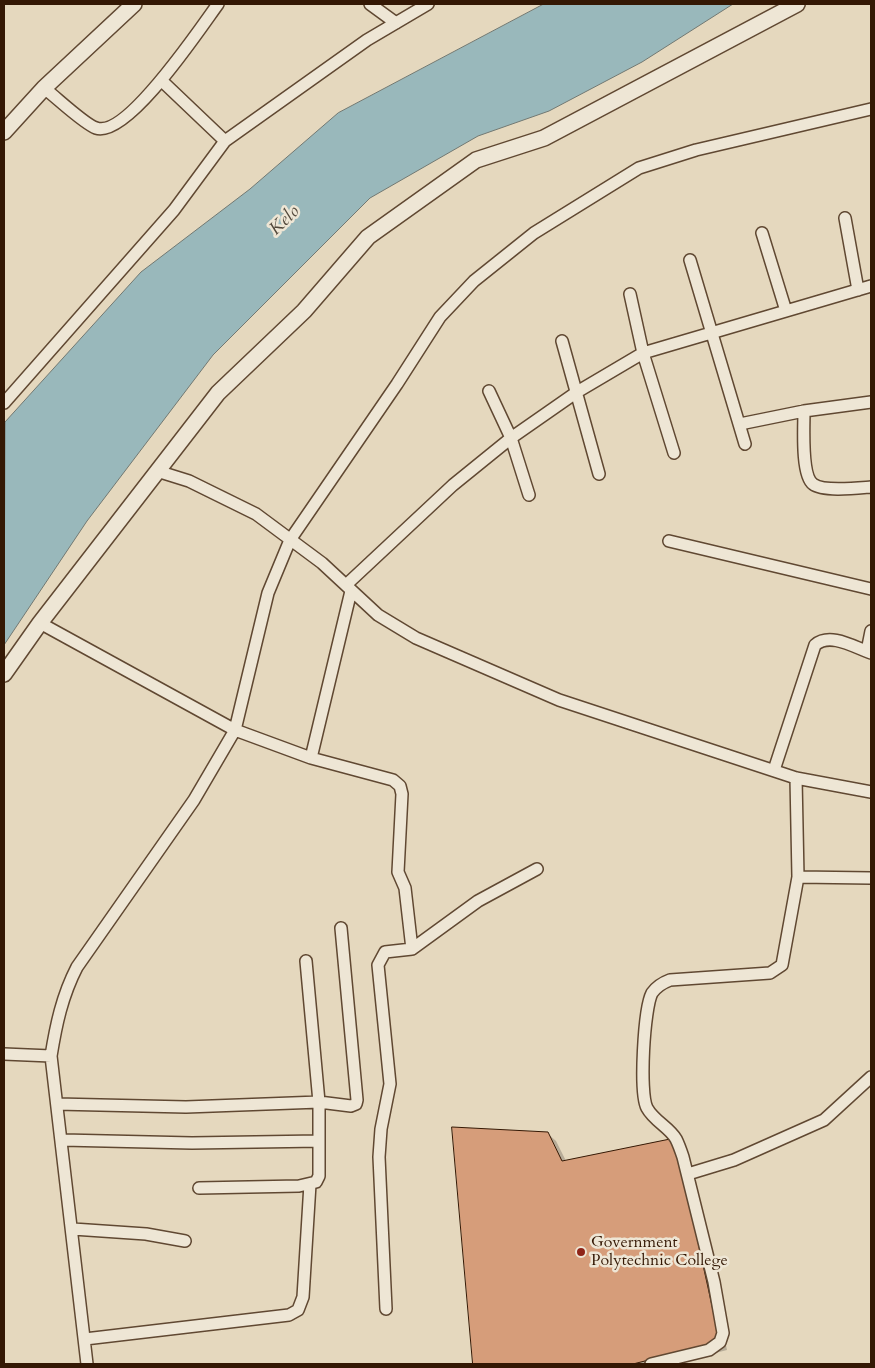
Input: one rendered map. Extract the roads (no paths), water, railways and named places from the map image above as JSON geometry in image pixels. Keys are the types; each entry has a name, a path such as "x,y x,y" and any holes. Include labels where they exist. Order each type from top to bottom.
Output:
{"street":[{"path":"4,132 44,88 134,4"},
{"path":"44,88 96,128 107,129 128,114 162,81 218,4"},
{"path":"370,4 396,23"},
{"path":"4,403 174,210 226,141 367,40 428,4"},
{"path":"4,674 40,623 218,392 304,311 368,237 476,160 544,138 797,4"},
{"path":"162,81 226,141"},
{"path":"87,1364 63,1140 51,1056 55,1030 65,990 77,967 194,800 235,730 268,593 290,540 335,471 397,384 440,317 474,281 534,233 639,168 696,150 871,109"},
{"path":"845,218 858,290"},
{"path":"762,233 786,311"},
{"path":"690,260 745,444"},
{"path":"311,758 348,588 452,485 511,438 577,392 643,353 871,286"},
{"path":"630,294 643,353 674,454"},
{"path":"562,341 599,474"},
{"path":"488,391 511,438 529,495"},
{"path":"740,424 804,411 871,402"},
{"path":"804,411 806,475 814,485 827,488 871,487"},
{"path":"156,471 189,481 256,514 322,563 378,615 416,638 542,693 796,778 871,792"},
{"path":"669,541 871,589"},
{"path":"40,623 235,730 311,758 393,780 400,786 402,794 398,872 405,888 412,948"},
{"path":"774,770 814,645 820,640 832,639 869,652 871,631"},
{"path":"651,1364 709,1350 720,1342 723,1333 714,1282 688,1174 675,1138 656,1121 646,1107 643,1091 644,1050 651,995 658,985 670,980 770,973 782,965 798,877 796,778"},
{"path":"386,1309 379,1157 381,1129 390,1084 378,965 385,952 412,948 478,901 537,869"},
{"path":"798,877 871,878"},
{"path":"57,1104 186,1107 319,1102 351,1106 356,1104 341,928"},
{"path":"199,1188 310,1184 316,1182 319,1176 319,1102 306,960"},
{"path":"4,1054 51,1056"},
{"path":"688,1174 734,1160 824,1120 871,1077"},
{"path":"63,1140 192,1144 319,1140"},
{"path":"85,1339 289,1315 298,1310 303,1297 310,1184"},
{"path":"73,1229 146,1234 185,1242"}],"water":[{"name":"Kelo","path":"544,4 733,4 642,62 549,111 478,136 370,198 213,355 87,521 4,645 5,422 141,272 250,189 338,113"}],"place":[{"name":"Government Polytechnic College","path":"581,1252"}]}
